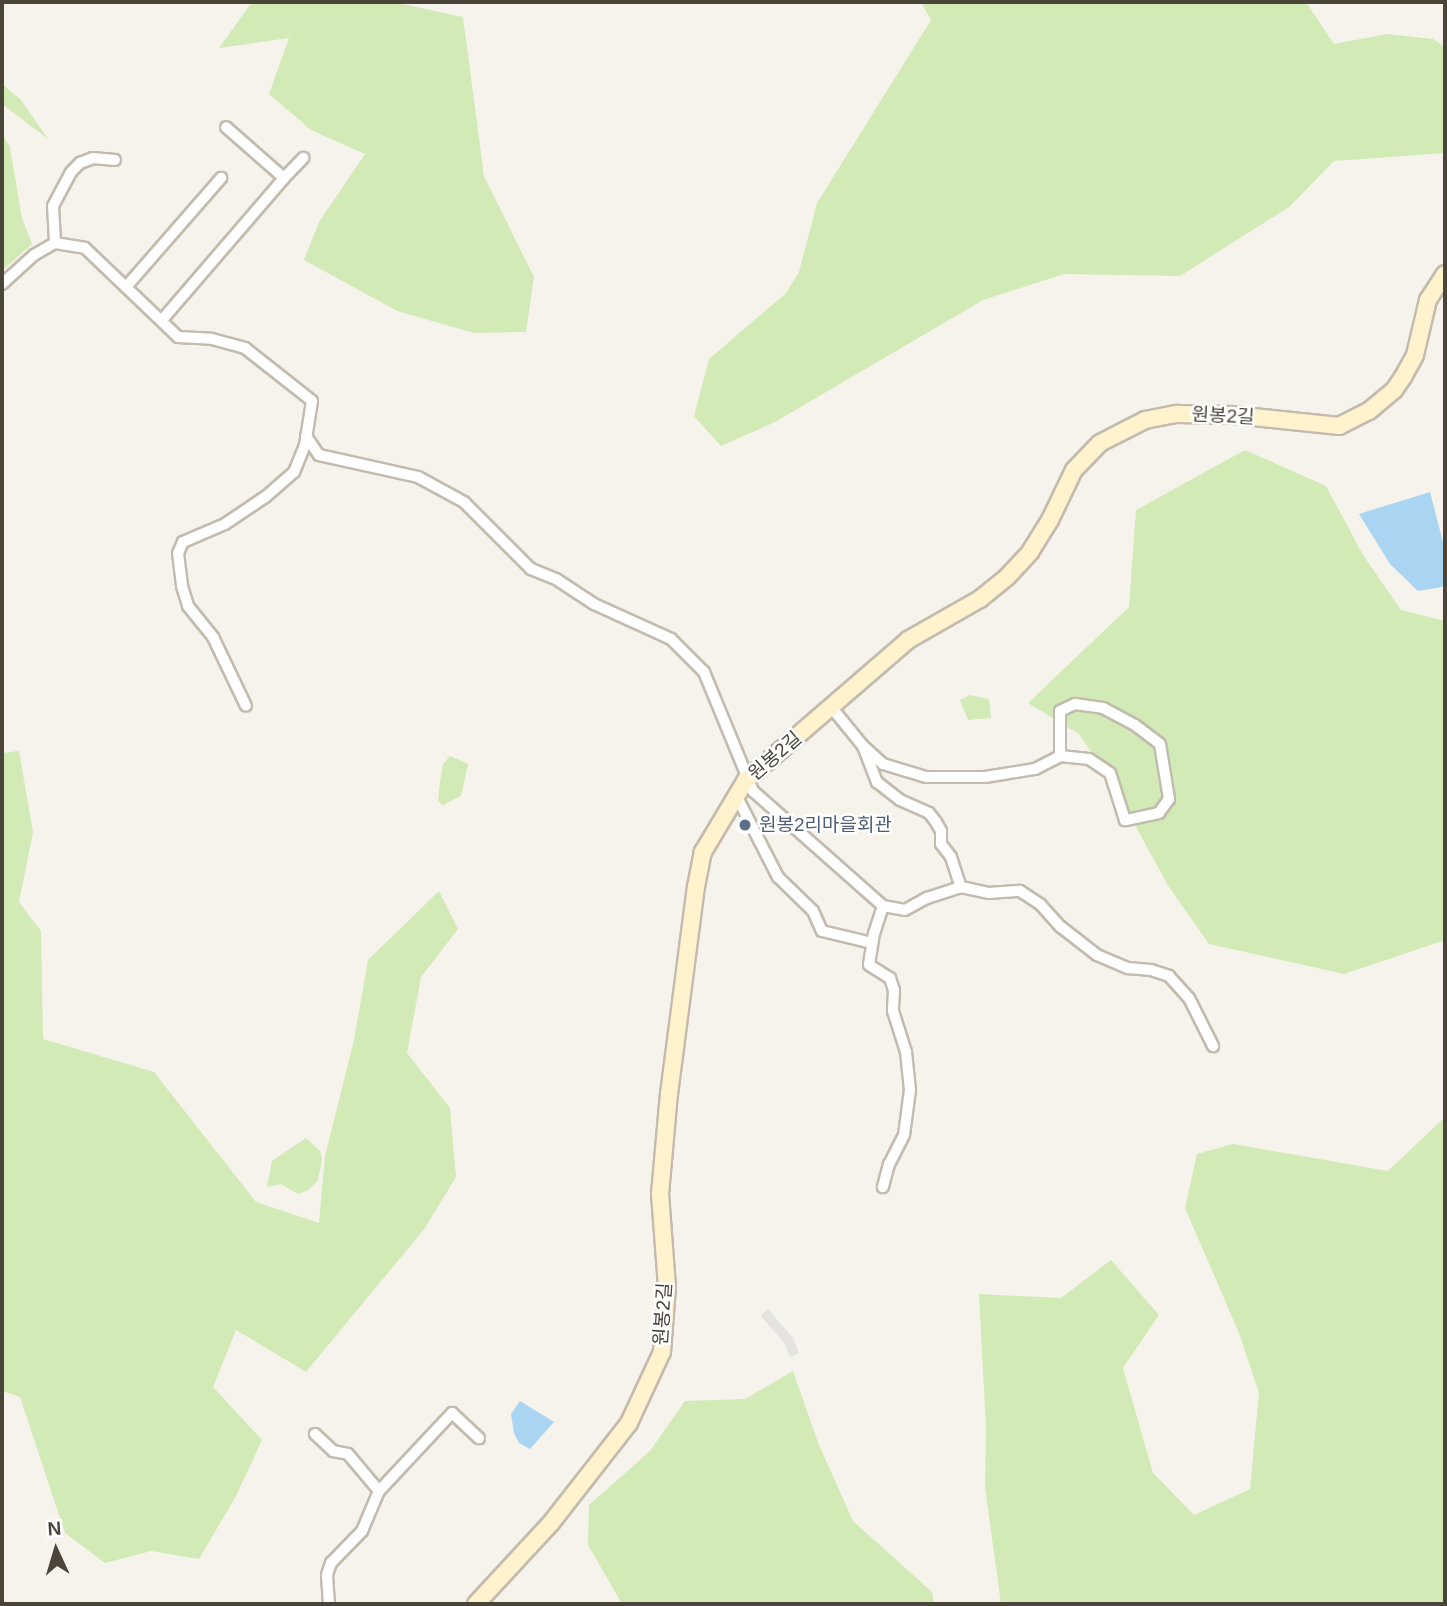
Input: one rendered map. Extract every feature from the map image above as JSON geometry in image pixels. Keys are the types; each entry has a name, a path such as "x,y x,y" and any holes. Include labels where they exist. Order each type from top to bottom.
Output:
{"main road":[{"name":"원봉2길","path":"476,1604 551,1524 629,1423 662,1352 667,1287 660,1194 669,1094 691,926 703,852 746,780 908,640 981,599 1008,576 1030,552 1050,520 1074,470 1086,455 1119,432 1145,420 1177,414 1234,415 1339,426 1369,411 1394,390 1403,377 1415,355 1429,300 1445,274"}],"street":[{"path":"226,127 284,178"},
{"path":"55,243 54,206 71,172 80,163 93,158 115,160"},
{"path":"162,320 303,158"},
{"path":"126,287 221,178"},
{"path":"2,285 34,256 55,243 85,248 178,337 212,339 245,348 312,401 306,436 294,472 265,498 225,524 183,542 178,553 182,586 188,606 213,637 246,706"},
{"path":"306,436 319,455 418,477 438,487 464,502 531,569 556,579 594,604 671,639 704,673 714,692 746,780 764,804 883,906 905,910 927,898 961,887 989,893 1020,891 1040,904 1061,927 1097,955 1128,968 1151,970 1169,976 1189,998 1213,1046"},
{"path":"832,708 863,746 883,764 926,777 948,778 1035,769 1060,756 1089,759 1110,773 1125,820 1159,813 1169,799 1160,744 1135,724 1103,708 1075,704 1060,711 1060,756"},
{"path":"863,746 877,782 900,800 929,813 936,822 941,831 941,844 951,857 961,887"},
{"path":"737,797 778,877 813,911 822,931 872,943"},
{"path":"883,906 872,943 869,965 890,978 894,990 893,1011 906,1052 910,1090 904,1135 889,1164 883,1187"},
{"path":"329,1604 327,1575 331,1563 362,1531 379,1490 452,1413 480,1438"},
{"path":"315,1434 333,1451 348,1454 379,1490"}],"green space":[{"path":"252,2 393,2 463,17 484,176 534,277 526,332 474,333 397,311 304,260 319,222 365,154 311,130 269,94 289,38 219,48"},
{"path":"921,2 1306,2 1334,44 1388,34 1433,39 1445,47 1445,153 1334,161 1289,207 1180,276 1064,274 983,300 775,422 721,446 694,416 709,359 786,293 799,272 817,203 931,20"},
{"path":"2,84 21,100 48,139 2,104"},
{"path":"2,134 10,147 22,218 32,244 2,271"},
{"path":"1245,450 1326,486 1363,555 1401,610 1445,621 1445,940 1344,974 1209,944 1169,887 1110,780 1079,734 1028,703 1129,607 1136,510"},
{"path":"970,695 989,699 991,718 968,720 960,700"},
{"path":"19,751 33,832 19,902 41,931 43,1039 154,1072 256,1202 319,1223 325,1156 354,1040 368,960 439,891 458,929 421,977 407,1053 450,1108 456,1177 425,1228 306,1372 236,1330 213,1387 262,1440 236,1496 199,1559 151,1551 105,1563 65,1533 20,1397 2,1391 2,753"},
{"path":"450,756 468,764 461,796 443,805 438,801 440,782 443,764"},
{"path":"1445,1117 1445,1604 1001,1604 985,1487 986,1427 979,1294 1061,1298 1111,1260 1159,1315 1123,1368 1153,1473 1194,1515 1250,1489 1259,1393 1239,1333 1185,1208 1197,1154 1233,1144 1388,1171"},
{"path":"306,1138 320,1151 322,1159 318,1180 308,1190 298,1194 281,1184 267,1187 272,1161"},
{"path":"793,1371 819,1445 853,1521 932,1592 934,1604 622,1604 588,1545 589,1505 650,1451 685,1401 745,1399"}],"shaded area":[{"path":"768,1309 793,1338 799,1353 790,1357 784,1343 761,1316"}],"water":[{"path":"1430,492 1445,550 1445,581 1442,587 1418,591 1390,564 1359,514"},
{"path":"520,1401 554,1422 530,1449 519,1443 514,1433 511,1414"}],"place":[{"name":"원봉2리마을회관","path":"745,825"}]}
